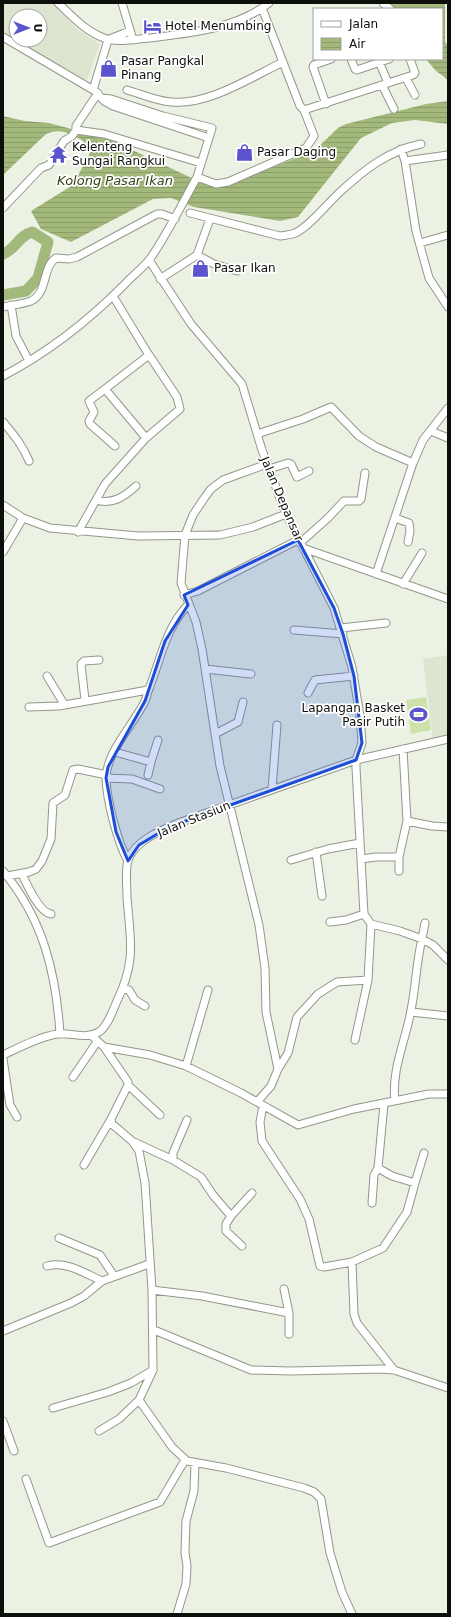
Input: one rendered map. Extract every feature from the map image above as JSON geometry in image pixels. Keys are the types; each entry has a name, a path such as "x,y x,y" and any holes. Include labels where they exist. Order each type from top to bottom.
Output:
{"street":[{"path":"58,3 88,31 108,40 134,40 210,28 234,21 262,8 269,3"},
{"path":"122,3 134,40"},
{"path":"196,177 216,184 228,182 306,148 314,136 304,110 300,106 262,8"},
{"path":"108,40 130,31"},
{"path":"3,37 97,94 209,138"},
{"path":"3,208 41,168 49,165 64,141 75,132 76,126 97,94 108,40"},
{"path":"326,104 313,67 314,65 328,60"},
{"path":"351,60 356,70 379,61 394,109"},
{"path":"304,110 406,78 415,73 410,60"},
{"path":"127,90 168,102 190,102 226,90 283,62"},
{"path":"406,78 415,95"},
{"path":"3,376 29,362 68,336 113,296 149,260 175,219 196,177 212,128 162,120"},
{"path":"75,132 104,134 201,163"},
{"path":"190,213 280,236 296,233 341,191 377,162 401,149 421,144"},
{"path":"401,149 405,161 420,243 429,278 448,308"},
{"path":"405,161 448,155"},
{"path":"3,307 32,301 38,296 42,289 51,262 56,258 70,259 77,257 157,214 162,214 175,219"},
{"path":"160,279 198,255 210,219"},
{"path":"420,243 448,235"},
{"path":"198,255 214,264 237,271"},
{"name":"Jalan Depansar","path":"149,260 160,279 191,324 240,379 246,392 257,434 286,514 334,608 342,631 354,676 362,743 356,760"},
{"path":"78,532 105,484 146,438 178,412 180,405 177,397 113,296"},
{"path":"11,305 16,336 29,362"},
{"path":"115,446 95,430 89,421 94,412 90,401 149,355"},
{"path":"105,389 146,438"},
{"path":"257,434 304,419 332,407 359,436 376,447 413,463"},
{"path":"376,574 413,463 423,440 446,410"},
{"path":"3,422 25,449 29,461"},
{"path":"431,431 448,438"},
{"path":"278,1069 266,1012 265,968 259,925 220,766 216,734 196,622 184,595 181,583 181,570 185,535 194,515 211,489 223,480 288,463 291,464 297,478 309,471"},
{"path":"184,595 198,591 300,544 342,503 347,500 359,501 361,499 365,473"},
{"path":"96,500 104,503 111,502 127,495 136,486"},
{"path":"3,505 23,518 50,528 78,532 138,536 220,535 253,527 286,514"},
{"path":"3,552 23,518"},
{"path":"395,518 408,523 410,531 408,542"},
{"path":"300,544 376,574 448,599"},
{"path":"403,584 422,553"},
{"path":"17,1117 10,1105 4,1055 49,1036 60,1034 79,1036 91,1035 100,1031 105,1025 123,988 130,969 132,952 127,885 128,861 116,832 107,777 115,752 145,701 166,641 180,613 188,605"},
{"path":"294,630 342,631 386,623"},
{"path":"86,700 81,664 84,661 99,660"},
{"path":"205,669 251,674"},
{"path":"47,676 64,704"},
{"path":"308,693 315,680 354,676"},
{"path":"29,707 64,704 148,690"},
{"path":"216,734 238,722 243,702"},
{"path":"272,789 277,725"},
{"name":"Jalan Stasiun","path":"128,861 139,845 156,834 182,822 356,760 403,748 448,739"},
{"path":"148,775 158,740"},
{"path":"362,743 368,757"},
{"path":"399,871 399,857 407,821 403,748"},
{"path":"115,752 151,762"},
{"path":"355,1040 368,980 371,924 364,914 356,760"},
{"path":"5,873 22,874 36,869 45,855 51,839 53,803 66,792 72,772 78,769 107,777 132,779 160,789"},
{"path":"407,821 432,826 448,827"},
{"path":"291,860 316,852 360,843"},
{"path":"316,852 322,896"},
{"path":"361,859 376,857 399,857"},
{"path":"5,873 24,900 41,934 53,972 60,1034"},
{"path":"22,874 36,901 45,912 51,914"},
{"path":"330,922 346,920 364,914"},
{"path":"395,1101 394,1090 402,1043 411,1012 417,963 425,923"},
{"path":"371,924 400,930 422,939 448,960"},
{"path":"257,1102 272,1086 278,1069 288,1053 297,1017 318,994 337,982 368,980"},
{"path":"123,988 129,990 136,1000 146,1006"},
{"path":"186,1066 208,990"},
{"path":"411,1012 448,1016"},
{"path":"91,1035 104,1047 126,1078 128,1085 160,1115"},
{"path":"74,1077 97,1042"},
{"path":"104,1047 150,1055 186,1066 257,1102 298,1125 354,1109 429,1094 448,1094"},
{"path":"84,1165 111,1119 128,1085"},
{"path":"372,1203 374,1175 378,1168 384,1104"},
{"path":"264,1106 260,1122 262,1141 300,1200 309,1219 318,1263 324,1268 352,1262 383,1248 407,1212 424,1153"},
{"path":"111,1119 112,1124 132,1141 173,1160 201,1178 231,1216"},
{"path":"173,1160 174,1152 187,1120"},
{"path":"99,1430 119,1419 139,1400 154,1370 154,1330 145,1183 141,1156 132,1141"},
{"path":"378,1168 397,1178 415,1183"},
{"path":"242,1246 226,1231 226,1224 231,1216 252,1193"},
{"path":"59,1238 100,1255 114,1276"},
{"path":"352,1262 354,1314 357,1323 394,1370"},
{"path":"46,1266 55,1264 73,1267 102,1282"},
{"path":"3,1332 71,1303 84,1296 102,1282 114,1276 149,1264"},
{"path":"284,1289 289,1313 289,1334"},
{"path":"152,1290 202,1296 289,1313"},
{"path":"154,1330 252,1370 394,1370 448,1388"},
{"path":"53,1408 108,1392 131,1383 154,1370"},
{"path":"139,1400 172,1447 185,1460 233,1469 304,1488 314,1492 321,1499 330,1553 342,1592 352,1614"},
{"path":"3,1420 14,1451"},
{"path":"26,1479 49,1543 160,1502 185,1460"},
{"path":"177,1614 186,1584 186,1521 194,1491 195,1463"}],"highlighted area":[{"path":"298,540 334,608 343,634 354,676 362,743 356,760 169,827 139,845 128,861 116,832 106,778 108,767 145,701 165,641 188,605 184,595"}],"shaded area":[{"path":"3,3 53,3 77,29 100,44 87,80 29,48 48,48 48,8 8,8 8,37 3,34"},
{"path":"448,655 448,735 433,739 423,659"},
{"name":"Lapangan Basket Pasir Putih","path":"426,697 431,730 411,734 406,700"}],"water":[{"path":"385,3 445,3 445,42 448,46 448,80 435,70 427,60 443,60 443,8 390,8"},
{"name":"Kolong Pasar Ikan","path":"448,101 448,124 415,120 392,123 361,138 298,217 280,221 194,207 171,198 153,199 71,242 41,229 31,211 73,185 92,149 82,140 65,132 59,131 46,134 3,175 3,116 25,121 49,123 109,139 198,181 221,187 304,155 318,147 338,128 346,124 426,104"}],"waterway":[{"path":"3,254 11,249 23,236 32,232 48,242 38,278 26,291 3,295"}],"place":[{"name":"Hotel Menumbing","path":"152,26"},
{"name":"Pasar Pangkal Pinang","path":"108,68"},
{"name":"Pasar Daging","path":"244,152"},
{"name":"Kelenteng Sungai Rangkui","path":"59,154"},
{"name":"Pasar Ikan","path":"201,268"},
{"name":"Lapangan Basket Pasir Putih","path":"418,715"}]}
